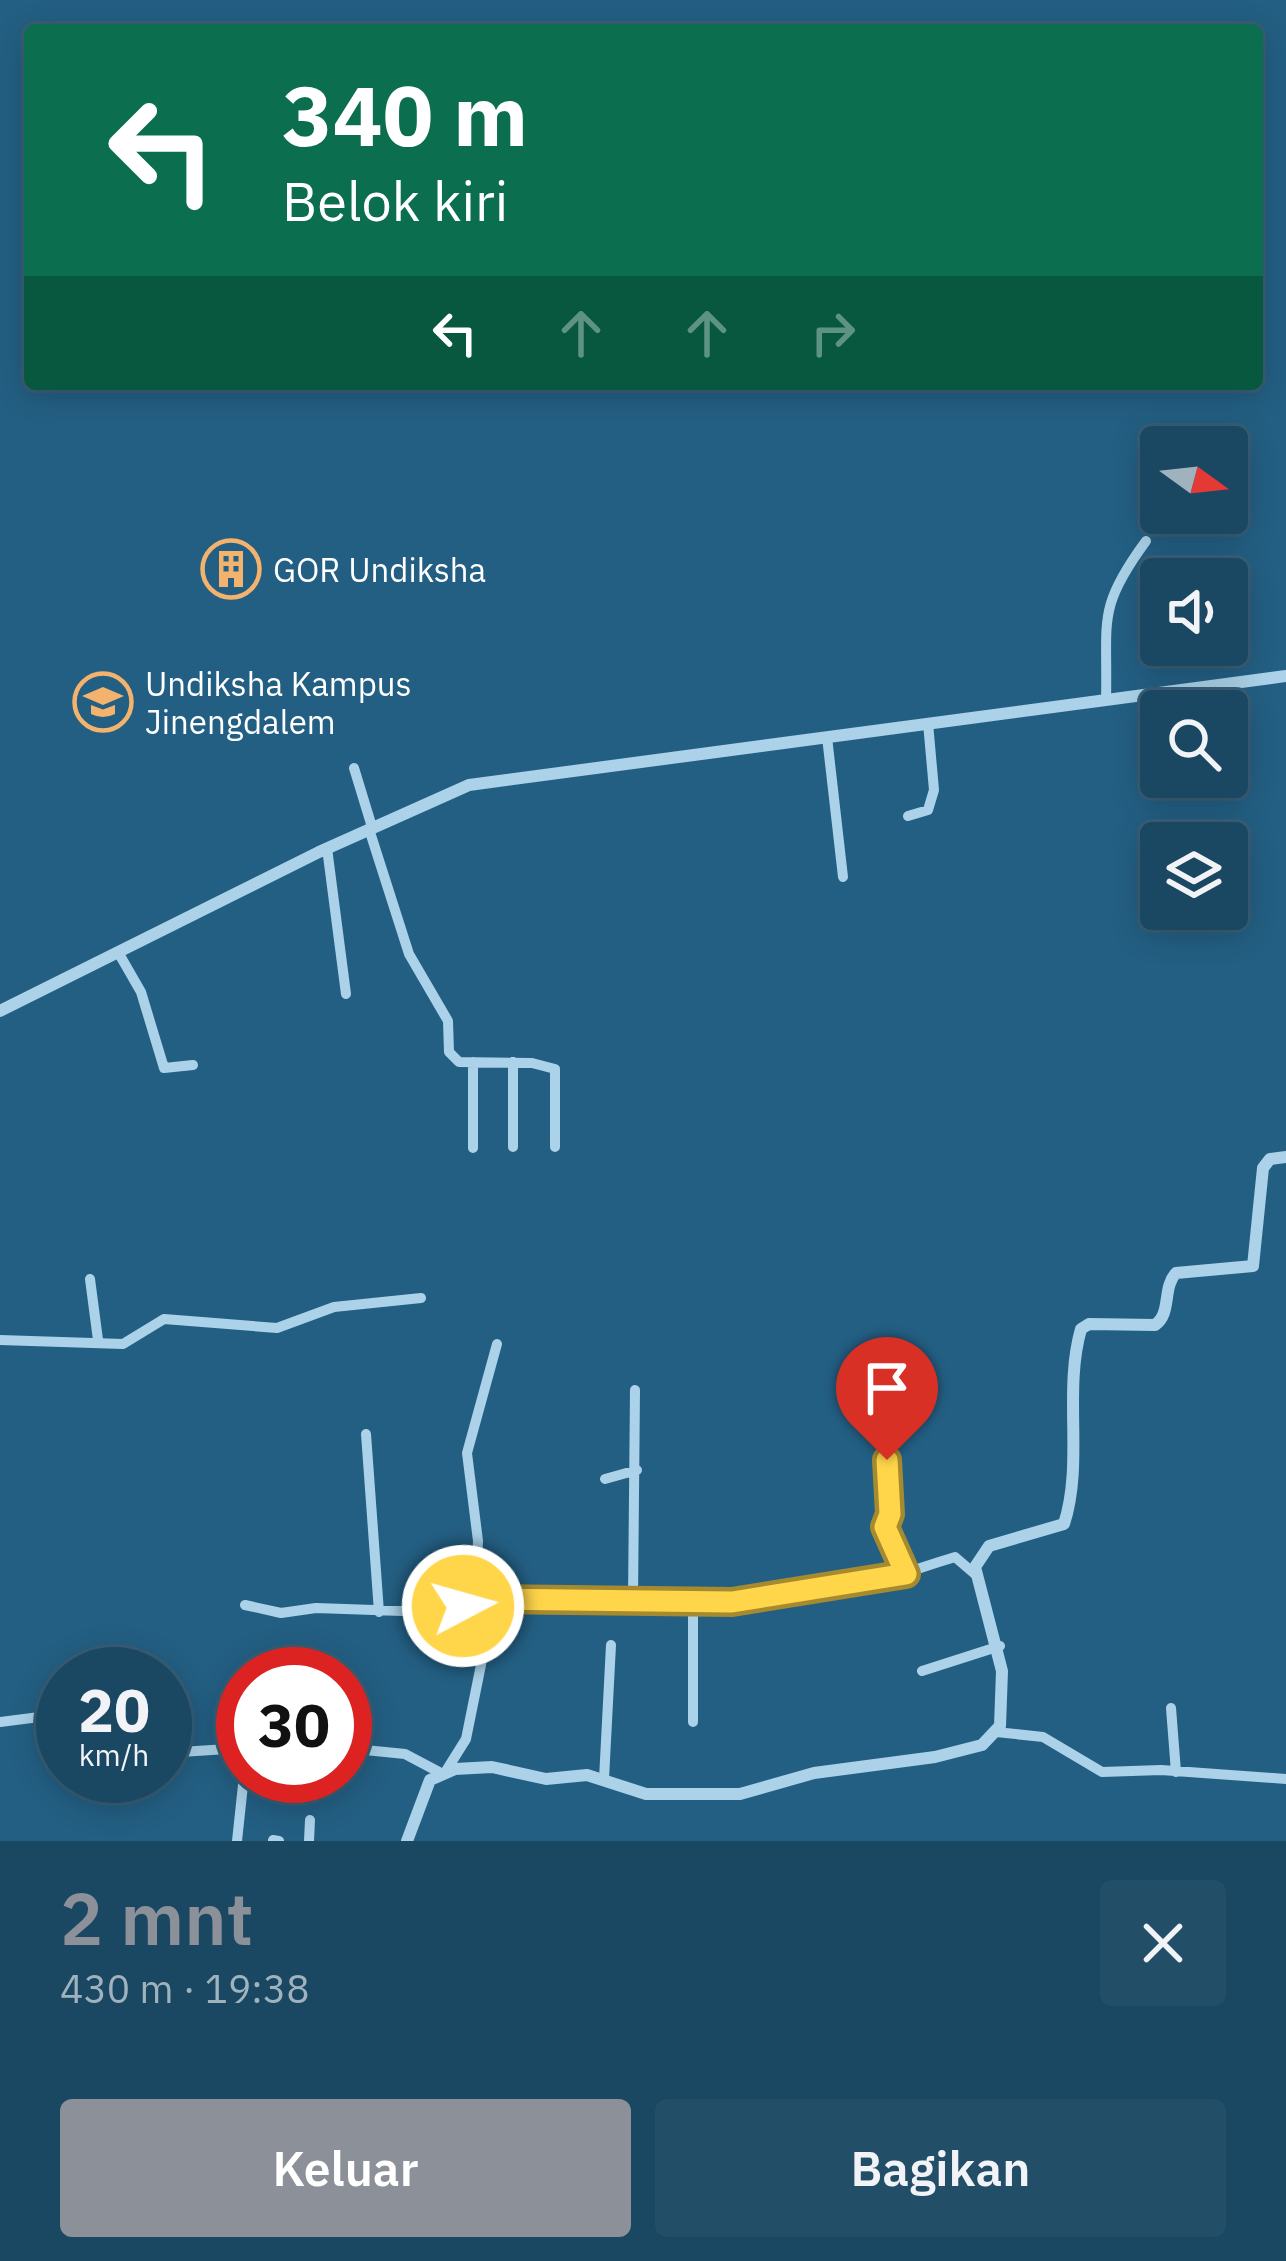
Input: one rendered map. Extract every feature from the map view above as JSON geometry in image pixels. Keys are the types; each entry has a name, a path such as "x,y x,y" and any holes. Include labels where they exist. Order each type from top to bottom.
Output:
{"street":[{"path":"1106,700 1102,641 1110,595 1146,541"},
{"path":"0,1011 328,848 469,785 1286,676"},
{"path":"908,816 928,810 934,797 928,723"},
{"path":"827,737 843,878"},
{"path":"354,768 409,953 443,1009 449,1052 459,1062 513,1062 555,1069 555,1147"},
{"path":"328,848 346,994"},
{"path":"118,952 141,992 164,1068 193,1065"},
{"path":"473,1061 473,1148"},
{"path":"513,1062 513,1147"},
{"path":"372,1751 405,1754 442,1771 484,1766 542,1779 604,1779 646,1794 750,1792 814,1773 966,1752 996,1732 1002,1713 1000,1646 976,1575 979,1556 989,1546 1056,1531 1065,1521 1073,1363 1081,1329 1089,1324 1159,1323 1168,1282 1176,1273 1253,1266 1263,1168 1268,1160 1286,1156"},
{"path":"90,1280 98,1340"},
{"path":"0,1340 124,1344 170,1318 283,1328 334,1307 422,1298"},
{"path":"407,1841 421,1798 463,1748 475,1707 487,1599 476,1584 478,1540 467,1454 496,1344"},
{"path":"633,1600 634,1390"},
{"path":"887,1430 890,1514 885,1527 906,1574"},
{"path":"366,1434 379,1612"},
{"path":"604,1478 637,1469"},
{"path":"245,1605 281,1613 316,1608 446,1611 487,1599 693,1601 787,1596 906,1574 956,1557 976,1575"},
{"path":"693,1601 693,1722"},
{"path":"604,1779 611,1645"},
{"path":"922,1671 1000,1646"},
{"path":"1171,1708 1176,1772"},
{"path":"0,1722 36,1717"},
{"path":"996,1732 1043,1737 1102,1772 1286,1779"},
{"path":"237,1841 241,1803"},
{"path":"309,1841 310,1820"}],"place":[{"name":"GOR Undiksha","path":"231,569"},
{"name":"Undiksha Kampus Jinengdalem","path":"103,702"}],"route":[{"path":"463,1606 487,1599 732,1602 906,1574 885,1527 890,1514 887,1460"}]}
